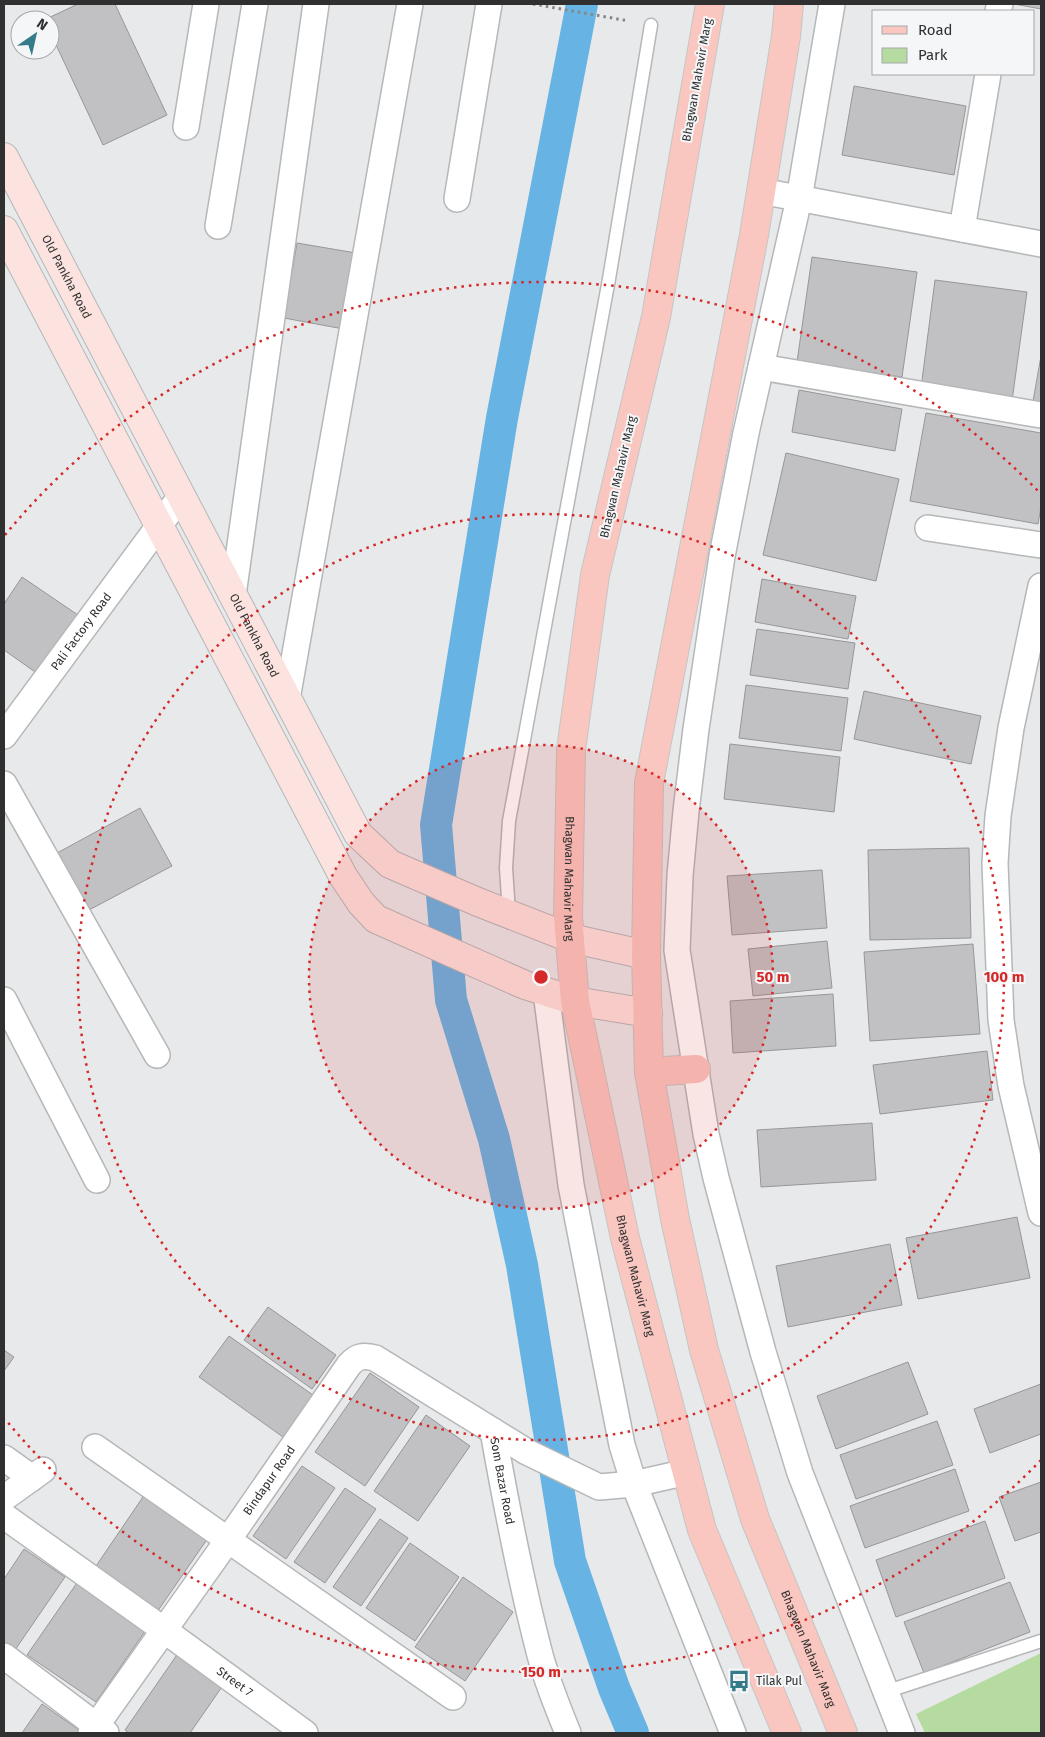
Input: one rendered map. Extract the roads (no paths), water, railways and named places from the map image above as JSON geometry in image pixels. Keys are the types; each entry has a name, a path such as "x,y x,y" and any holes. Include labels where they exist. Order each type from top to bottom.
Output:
{"main road":[{"name":"Bhagwan Mahavir Marg","path":"710,4 656,317 595,575 571,750 568,917 575,1001 625,1238 702,1530 782,1732"},
{"name":"Bhagwan Mahavir Marg","path":"789,4 786,36 761,191 649,783 646,955 649,1072 675,1218 704,1350 755,1519 843,1733"},
{"path":"649,1072 696,1069"}],"street":[{"path":"186,127 206,4"},
{"path":"218,226 255,4"},
{"path":"233,595 316,4"},
{"path":"287,699 410,4"},
{"path":"457,199 489,4"},
{"path":"832,4 799,199 746,432 722,556 696,729 680,867 677,950 706,1134 716,1178 766,1361 800,1473 902,1733"},
{"path":"962,229 988,75"},
{"name":"Old Pankha Road","path":"4,157 358,834 390,864 478,902 570,938 646,955"},
{"path":"761,191 1041,244"},
{"path":"4,230 343,876 360,903 376,919 525,985 575,1001 648,1013"},
{"path":"761,367 1041,415"},
{"name":"Pali Factory Road","path":"4,736 181,496"},
{"path":"928,528 1041,546"},
{"path":"1041,586 1011,728 998,816 995,862 1001,1020 1011,1086 1041,1213"},
{"path":"4,784 157,1055"},
{"path":"546,992 571,1185 622,1445 634,1484 733,1733"},
{"path":"4,1000 97,1180"},
{"name":"Bindapur Road","path":"98,1731 164,1630 356,1357 365,1355 375,1358 493,1431"},
{"name":"Som Bazar Road","path":"493,1431 527,1452 599,1486 634,1484 687,1472"},
{"name":"Som Bazar Road","path":"493,1431 508,1513 539,1651 568,1733"},
{"path":"95,1447 453,1697"},
{"path":"4,1458 38,1474 4,1498"},
{"name":"Street 7","path":"4,1516 305,1733"},
{"path":"4,1656 98,1731"}],"lane":[{"path":"508,913 506,868 509,821 609,279 650,25"},
{"path":"885,1692 1041,1641"}],"waterway":[{"path":"582,4 502,418 436,825 451,1000 494,1139 522,1265 570,1561 614,1688 633,1733"}],"place":[{"name":"Tilak Pul","path":"739,1681"}]}
